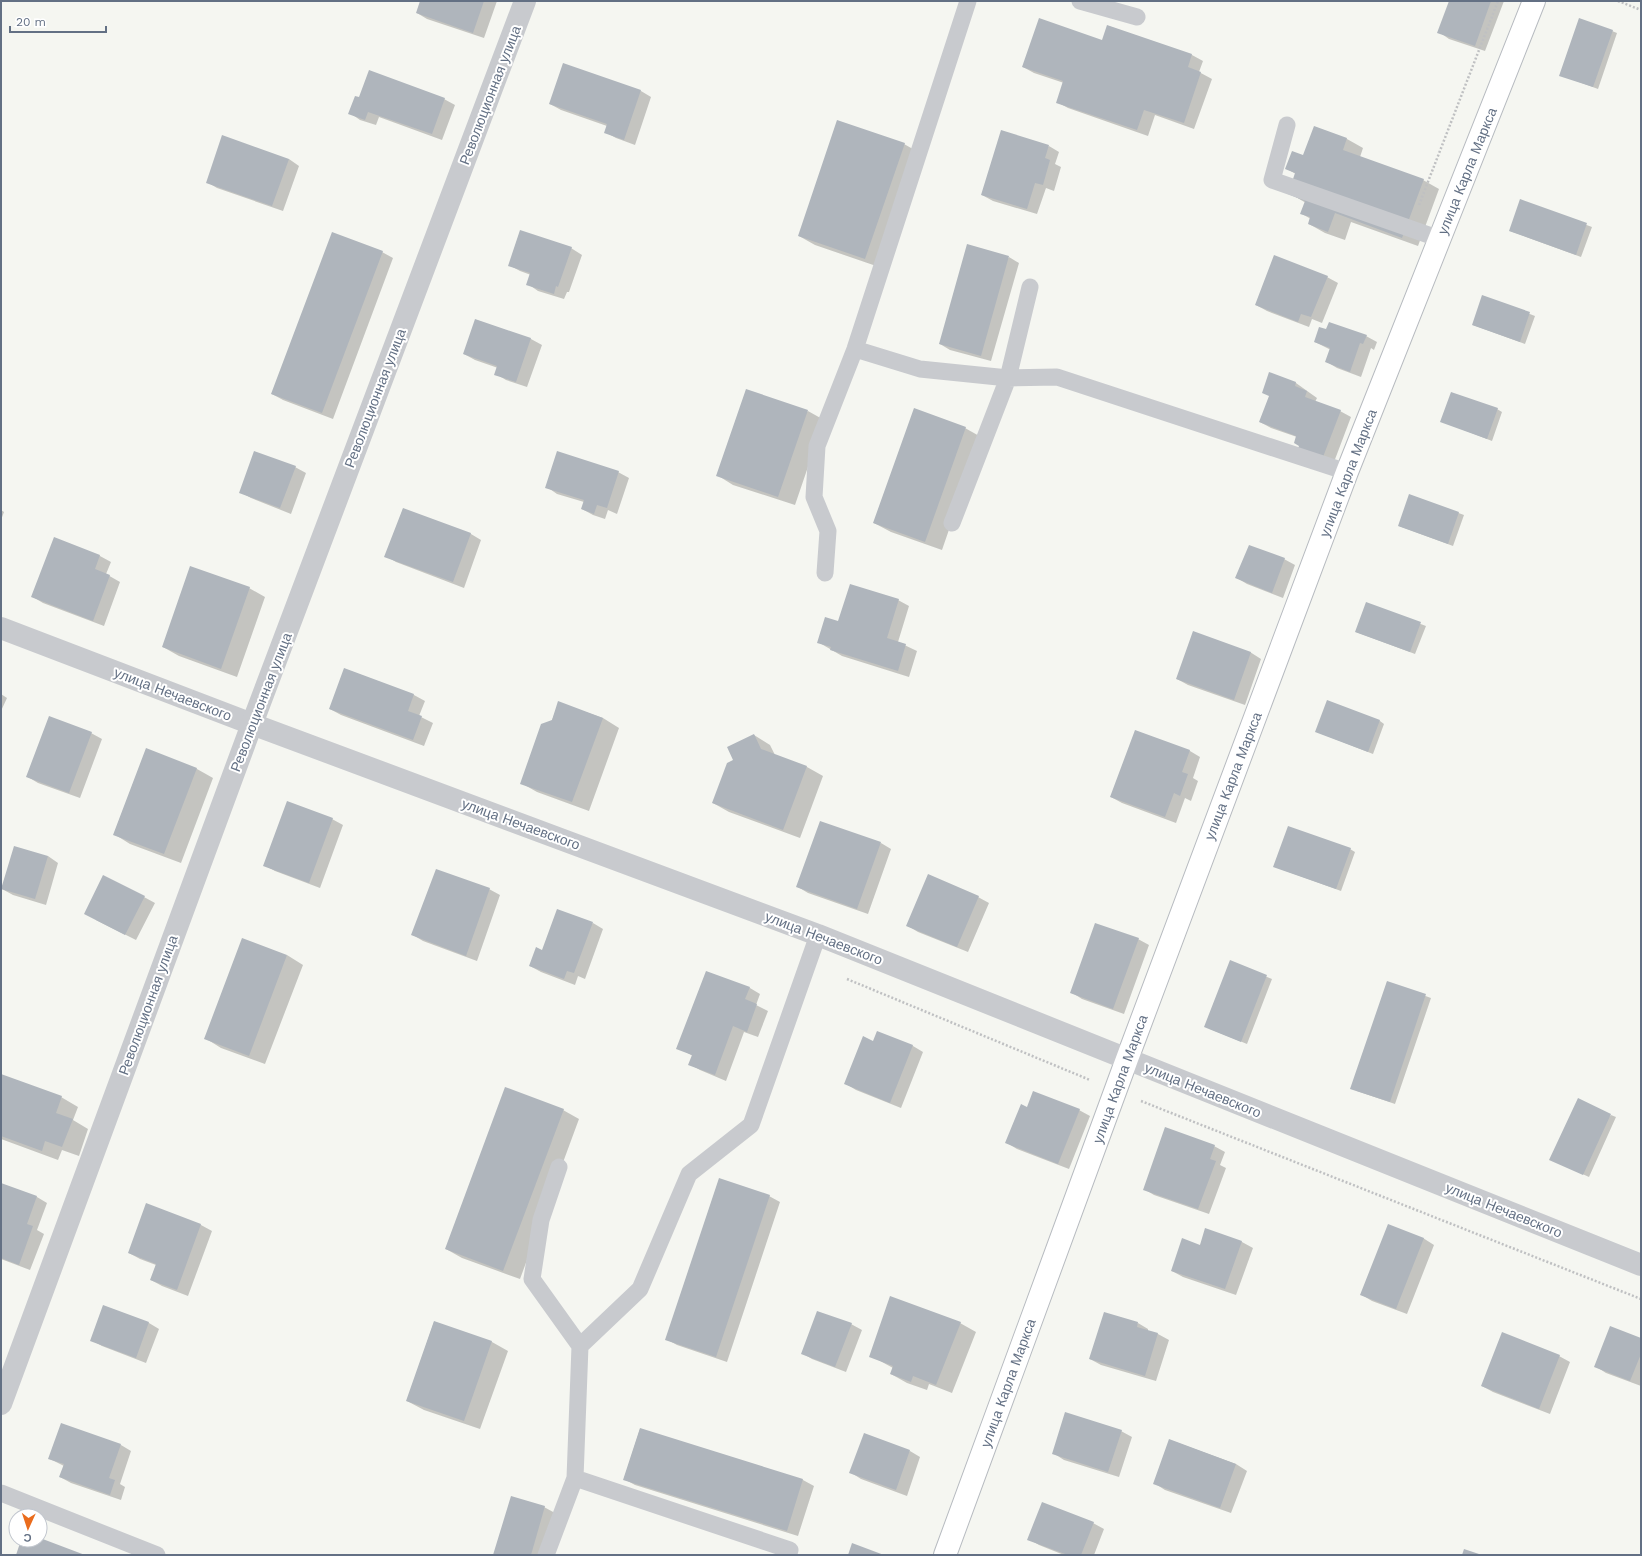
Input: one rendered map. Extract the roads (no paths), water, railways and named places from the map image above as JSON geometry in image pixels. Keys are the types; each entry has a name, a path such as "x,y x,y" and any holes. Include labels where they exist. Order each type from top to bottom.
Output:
{"main road":[{"name":"улица Карла Маркса","path":"945,1555 1127,1059 1347,472 1534,1"}],"street":[{"name":"Революционная улица","path":"1,1404 252,724 525,1"},
{"name":"улица Нечаевского","path":"1,628 252,724 818,935 1641,1265"}],"lane":[{"path":"825,573 828,531 814,497 817,446 855,349 968,1"},
{"path":"1080,1 1137,17"},
{"path":"1286,125 1272,180 1440,239"},
{"path":"952,523 1008,378 1030,287"},
{"path":"855,349 920,369 1008,378 1057,377 1347,472"},
{"path":"580,1346 640,1289 689,1174 751,1126 818,935"},
{"path":"546,1555 575,1478 580,1346 532,1279 541,1220 559,1167"},
{"path":"575,1478 790,1550 788,1555"},
{"path":"1,1492 157,1555"}]}
